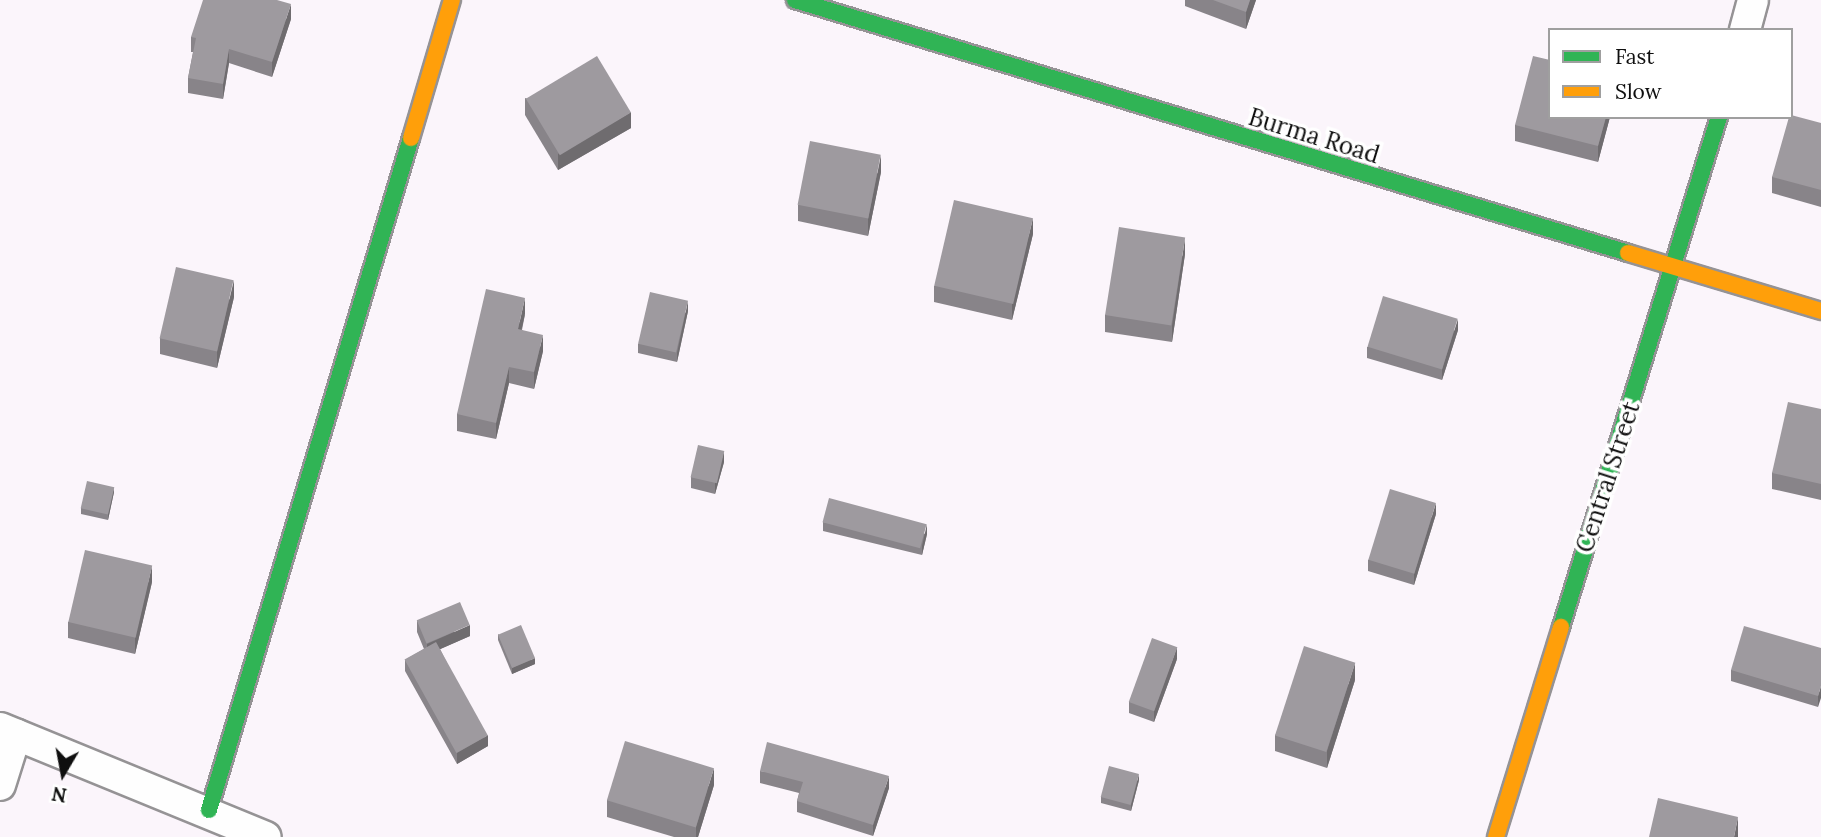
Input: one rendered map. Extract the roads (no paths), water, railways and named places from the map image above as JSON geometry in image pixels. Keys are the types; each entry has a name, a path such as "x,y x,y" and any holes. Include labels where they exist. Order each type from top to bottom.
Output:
{"street":[{"path":"209,810 452,0"},
{"name":"Burma Road","path":"795,0 1821,311"},
{"path":"1746,28 1753,0"},
{"name":"Central Street","path":"1496,837 1675,267 1718,119"},
{"path":"0,785 8,731 209,810 266,837"}]}
